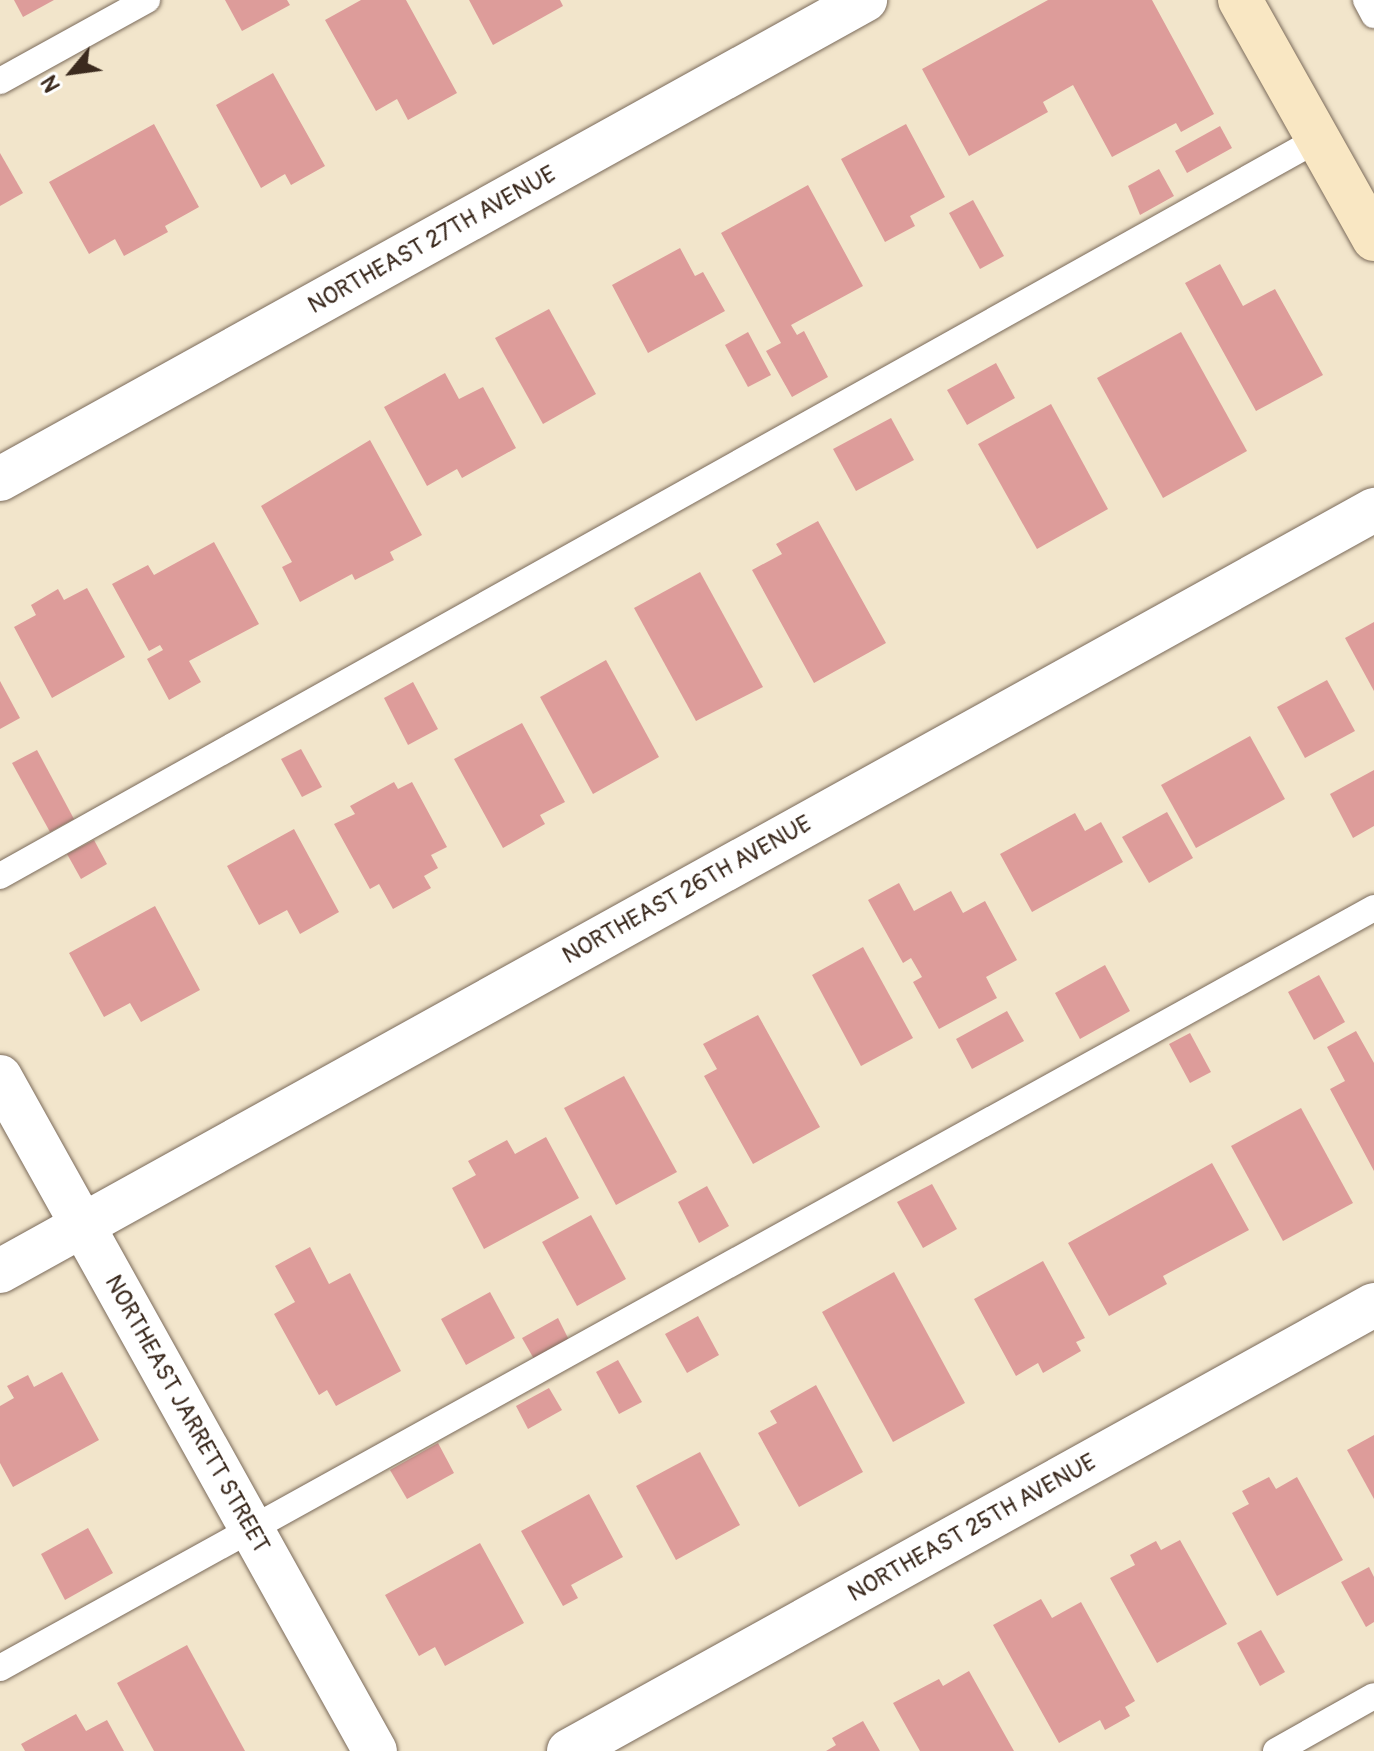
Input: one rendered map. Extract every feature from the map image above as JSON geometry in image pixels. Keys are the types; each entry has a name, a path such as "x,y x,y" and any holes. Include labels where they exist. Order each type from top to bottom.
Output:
{"main road":[{"path":"1240,0 1374,239"}],"street":[{"name":"NORTHEAST 27TH AVENUE","path":"0,479 865,0"},
{"name":"NORTHEAST 26TH AVENUE","path":"0,1271 1374,510"},
{"name":"NORTHEAST JARRETT STREET","path":"0,1077 375,1751"},
{"name":"NORTHEAST 25TH AVENUE","path":"569,1751 1374,1305"}],"lane":[{"path":"0,81 147,0"},
{"path":"1366,0 1374,15"},
{"path":"0,876 1318,139"},
{"path":"0,1668 1374,908"},
{"path":"1276,1751 1374,1696"}],"building":[{"path":"14,0 54,0 23,17"},
{"path":"225,0 287,0 290,5 242,31"},
{"path":"361,0 406,0 457,93 408,120 397,99 376,111 325,20"},
{"path":"469,0 560,0 563,6 493,45"},
{"path":"1048,0 1152,0 1214,114 1181,132 1176,123 1112,157 1073,85 1043,102 1048,112 969,156 922,69"},
{"path":"273,73 325,166 291,185 285,174 261,188 216,105"},
{"path":"154,124 199,207 165,226 168,232 124,256 115,239 89,254 49,182"},
{"path":"906,124 945,197 910,216 915,226 885,242 841,159"},
{"path":"1220,126 1232,148 1187,173 1175,151"},
{"path":"0,153 23,193 0,206"},
{"path":"1159,169 1174,196 1140,215 1128,186"},
{"path":"808,185 863,286 791,325 797,335 804,331 828,377 792,397 766,351 781,343 721,233"},
{"path":"973,200 1004,256 980,269 949,213"},
{"path":"680,248 695,276 703,272 725,311 648,353 612,285"},
{"path":"1220,264 1243,306 1275,289 1323,375 1256,411 1185,283"},
{"path":"549,309 596,394 543,424 495,338"},
{"path":"748,332 771,375 748,387 725,345"},
{"path":"1181,332 1247,451 1163,498 1097,378"},
{"path":"996,363 1015,398 967,425 947,390"},
{"path":"445,373 459,399 483,387 516,448 462,478 457,469 427,486 384,407"},
{"path":"1051,404 1108,509 1037,549 978,444"},
{"path":"891,418 914,460 856,491 833,449"},
{"path":"370,440 422,535 390,552 394,560 355,580 352,574 300,602 282,567 292,562 261,506"},
{"path":"818,521 886,643 814,683 752,570 782,554 776,544"},
{"path":"214,542 259,624 189,661 201,682 169,700 147,659 163,650 160,645 149,651 112,584 148,565 154,575"},
{"path":"700,572 763,687 696,721 634,608"},
{"path":"87,588 125,657 52,698 14,627 36,615 31,605 58,589 64,600"},
{"path":"1374,622 1374,691 1345,638"},
{"path":"606,660 659,757 593,794 540,697"},
{"path":"1327,680 1355,731 1305,758 1277,707"},
{"path":"0,681 20,718 0,729"},
{"path":"413,682 438,729 408,745 384,698"},
{"path":"522,723 565,802 540,815 545,824 503,848 454,759"},
{"path":"1250,736 1285,799 1196,848 1161,785"},
{"path":"301,749 322,787 302,797 281,759"},
{"path":"37,750 74,819 50,832 12,763"},
{"path":"1374,770 1374,826 1353,838 1330,794"},
{"path":"394,782 398,789 412,782 447,847 431,855 438,868 424,876 431,888 393,909 379,884 370,889 334,824 355,814 350,806"},
{"path":"1167,812 1193,858 1149,883 1122,837"},
{"path":"1075,813 1085,831 1101,822 1123,862 1032,912 1000,854"},
{"path":"294,829 339,912 300,934 287,910 259,925 227,866"},
{"path":"94,840 107,864 81,879 67,854"},
{"path":"899,883 914,911 951,891 963,913 985,901 1017,960 986,977 997,998 939,1029 913,982 922,977 911,958 903,963 868,900"},
{"path":"155,906 200,990 141,1022 130,1003 104,1017 69,953"},
{"path":"863,947 913,1038 861,1066 812,975"},
{"path":"1105,965 1130,1011 1080,1039 1055,993"},
{"path":"1319,975 1345,1022 1314,1040 1288,992"},
{"path":"1007,1011 1024,1041 972,1069 956,1039"},
{"path":"758,1015 820,1127 753,1164 704,1076 717,1069 703,1044"},
{"path":"1356,1031 1374,1063 1374,1171 1330,1089 1345,1081 1327,1047"},
{"path":"1190,1033 1211,1072 1190,1083 1169,1044"},
{"path":"624,1076 677,1172 616,1205 564,1108"},
{"path":"1301,1108 1353,1203 1283,1241 1231,1146"},
{"path":"546,1137 579,1198 484,1249 452,1188 476,1175 468,1161 507,1140 515,1154"},
{"path":"1212,1163 1249,1230 1163,1276 1167,1284 1109,1316 1068,1243"},
{"path":"932,1184 957,1229 923,1248 897,1202"},
{"path":"707,1186 729,1226 699,1243 678,1202"},
{"path":"591,1215 626,1279 577,1306 542,1242"},
{"path":"310,1247 329,1284 350,1273 401,1371 336,1406 327,1390 319,1395 274,1314 295,1302 275,1266"},
{"path":"1043,1261 1085,1338 1076,1342 1081,1351 1043,1373 1038,1363 1016,1376 974,1299"},
{"path":"894,1272 965,1403 893,1442 822,1312"},
{"path":"490,1292 515,1338 466,1365 441,1319"},
{"path":"698,1316 719,1355 687,1373 665,1334"},
{"path":"558,1318 569,1340 534,1359 522,1338"},
{"path":"618,1360 642,1402 619,1414 596,1372"},
{"path":"62,1372 99,1440 13,1487 0,1463 0,1406 14,1398 7,1386 28,1375 34,1387"},
{"path":"816,1385 863,1472 799,1507 758,1433 777,1423 770,1411"},
{"path":"549,1388 562,1410 528,1429 516,1406"},
{"path":"1374,1435 1374,1499 1347,1450"},
{"path":"438,1443 454,1473 407,1499 390,1470"},
{"path":"700,1452 740,1525 676,1560 636,1486"},
{"path":"1269,1477 1276,1489 1297,1477 1343,1560 1277,1596 1232,1513 1249,1504 1242,1491"},
{"path":"589,1494 623,1557 571,1585 578,1598 563,1606 521,1531"},
{"path":"88,1528 113,1573 65,1600 41,1554"},
{"path":"1180,1540 1227,1624 1157,1663 1110,1578 1135,1565 1130,1555 1156,1541 1161,1550"},
{"path":"480,1543 524,1623 445,1666 435,1647 419,1656 385,1595"},
{"path":"1369,1567 1374,1577 1374,1622 1366,1627 1341,1582"},
{"path":"1041,1599 1052,1618 1081,1602 1135,1701 1125,1707 1130,1716 1105,1730 1100,1720 1059,1743 993,1625"},
{"path":"1261,1630 1285,1672 1260,1686 1237,1643"},
{"path":"187,1645 245,1751 154,1751 117,1683"},
{"path":"969,1671 1014,1751 920,1751 893,1703 939,1679 943,1686"},
{"path":"76,1714 86,1731 107,1720 124,1751 25,1751 21,1744"},
{"path":"863,1721 880,1751 826,1751 836,1745 832,1738"}]}
